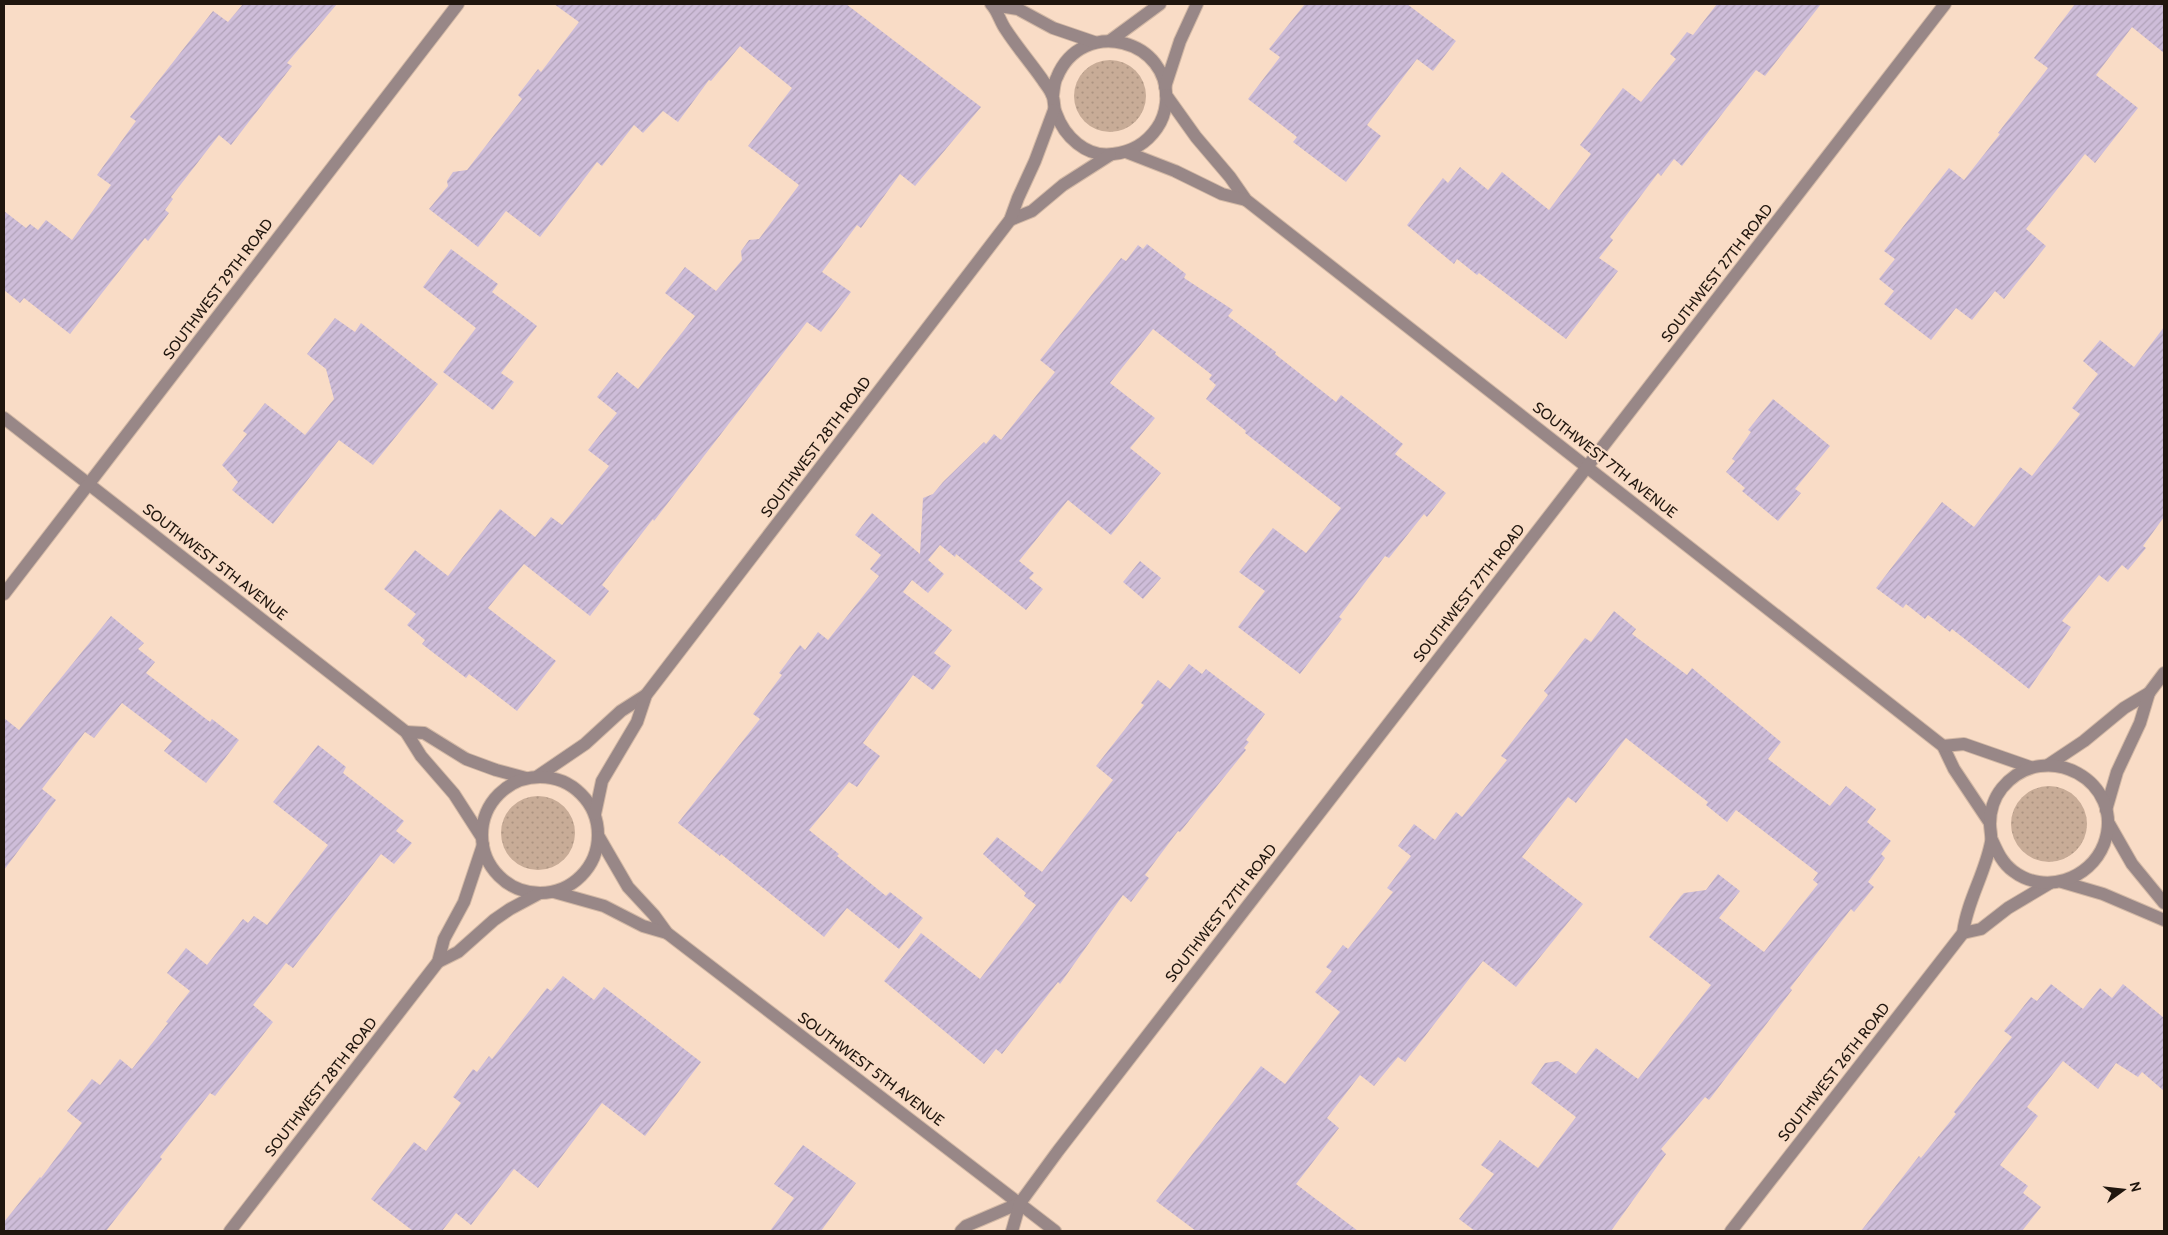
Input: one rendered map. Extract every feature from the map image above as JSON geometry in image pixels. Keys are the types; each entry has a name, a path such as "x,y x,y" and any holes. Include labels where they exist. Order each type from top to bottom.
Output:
{"street":[{"name":"SOUTHWEST 29TH ROAD","path":"4,594 458,4"},
{"path":"992,4 1018,9 1052,28 1094,42"},
{"path":"992,4 1005,30 1053,95"},
{"path":"1111,40 1160,4"},
{"path":"1166,91 1159,69 1147,54 1130,44 1111,40 1094,42 1078,50 1065,62 1056,78 1053,95 1054,110 1060,124 1069,137 1088,149 1110,155 1126,152 1140,146 1160,125 1165,110 1166,91 1180,41 1197,4"},
{"name":"SOUTHWEST 27TH ROAD","path":"1012,1231 1020,1203 1064,1143 1945,4"},
{"name":"SOUTHWEST 7TH AVENUE","path":"1166,91 1201,143 1230,177 1246,200 1588,466 1943,746 1954,769 1990,823"},
{"name":"SOUTHWEST 28TH ROAD","path":"595,814 602,781 637,722 646,695 1010,220 1054,110"},
{"name":"SOUTHWEST 7TH AVENUE","path":"1126,152 1175,171 1222,194 1246,200"},
{"name":"SOUTHWEST 28TH ROAD","path":"1010,220 1032,211 1063,185 1110,155"},
{"name":"SOUTHWEST 5TH AVENUE","path":"4,418 406,732 421,756 454,794 482,840"},
{"path":"2048,765 2084,741 2124,708 2148,693 2164,673"},
{"path":"1963,933 1981,929 2008,908 2056,883 2073,878 2092,865 2104,845 2107,816 2117,772 2140,724 2148,693"},
{"name":"SOUTHWEST 28TH ROAD","path":"532,777 585,744 621,711 646,695"},
{"name":"SOUTHWEST 5TH AVENUE","path":"406,732 424,733 466,759 496,770 532,777"},
{"path":"1943,746 1964,744 2030,767"},
{"path":"2164,903 2132,864 2107,816 2096,789 2078,773 2064,767 2048,765 2030,767 2014,776 2001,789 1992,805 1990,823 1992,840 2000,858 2013,872 2031,880 2056,883 2103,894 2164,920"},
{"path":"532,777 566,782 588,800 595,814 599,837 596,855 586,872 572,885 554,892 538,894 519,890 502,879 490,864 482,840 484,820 489,805 499,793 512,783 532,777"},
{"name":"SOUTHWEST 5TH AVENUE","path":"599,837 628,887 654,915 667,933 1055,1231"},
{"name":"SOUTHWEST 28TH ROAD","path":"230,1231 438,962 444,939 464,902 482,840"},
{"name":"SOUTHWEST 26TH ROAD","path":"1731,1231 1963,933 1965,915 1982,878 1992,840"},
{"name":"SOUTHWEST 5TH AVENUE","path":"554,892 604,906 643,926 667,933"},
{"name":"SOUTHWEST 28TH ROAD","path":"438,962 458,952 494,920 510,909 538,894"},
{"path":"961,1231 966,1226 1020,1203"}],"shaded area":[{"path":"1117,60 1136,70 1144,82 1146,96 1144,110 1136,122 1124,130 1103,132 1084,122 1076,110 1074,89 1084,70 1096,62"},
{"path":"2049,786 2064,789 2076,797 2084,809 2087,824 2084,839 2076,851 2064,859 2049,862 2034,859 2022,851 2014,839 2011,824 2014,809 2022,797 2034,789"},
{"path":"538,796 559,802 569,812 575,833 569,854 559,864 538,870 517,864 507,854 501,833 507,812 517,802"}],"building":[{"path":"243,4 337,4 287,63 292,66 231,145 219,135 171,197 173,199 165,210 169,213 148,241 145,238 70,334 24,298 20,303 4,290 4,211 26,228 30,224 38,230 46,220 72,240 111,185 97,175 136,121 130,117 213,11 228,22"},
{"path":"554,4 846,4 981,107 915,186 900,174 861,228 857,225 822,272 851,292 821,332 807,322 654,521 653,519 602,585 609,591 590,616 524,564 488,608 556,661 517,711 469,674 466,678 422,644 425,640 407,625 416,614 384,589 415,550 448,576 500,509 535,537 551,517 562,525 609,466 588,450 617,413 597,397 617,372 638,389 695,316 665,293 685,267 716,291 742,260 741,251 749,240 759,239 799,185 748,146 792,88 740,46 711,81 709,80 678,122 663,111 643,133 634,125 602,166 597,162 540,237 506,211 478,247 429,209 448,186 447,181 453,172 467,170 522,99 518,95 538,69 541,72 579,22"},
{"path":"1305,4 1407,4 1456,41 1433,71 1417,59 1367,125 1381,136 1346,182 1293,142 1297,137 1248,99 1280,57 1269,49"},
{"path":"1717,4 1821,4 1765,76 1756,70 1682,166 1674,159 1661,176 1658,173 1610,237 1613,240 1599,258 1618,271 1566,339 1479,273 1477,275 1457,259 1454,264 1407,225 1443,178 1448,183 1460,167 1488,190 1502,172 1549,210 1591,154 1580,145 1623,88 1641,102 1676,59 1670,54 1687,32 1693,35"},
{"path":"2075,4 2164,4 2164,53 2132,27 2096,75 2138,108 2095,163 2085,154 2026,229 2046,246 2004,299 1995,291 1972,320 1956,308 1931,340 1884,304 1894,291 1879,279 1895,259 1884,251 1949,168 1964,180 2000,134 1998,133 2048,68 2034,58"},
{"path":"1147,244 1186,274 1184,278 1233,310 1228,316 1276,352 1275,354 1336,402 1341,395 1403,444 1395,454 1446,493 1427,517 1424,514 1389,558 1385,556 1339,617 1342,619 1300,674 1238,627 1265,591 1239,572 1273,528 1306,553 1341,508 1245,433 1246,431 1206,399 1216,385 1209,379 1212,375 1153,329 1110,383 1155,418 1130,448 1161,473 1111,535 1068,500 1019,561 1034,573 1029,578 1043,589 1026,610 956,554 955,557 940,545 928,560 944,574 928,593 912,580 903,592 952,630 934,653 951,666 933,690 913,675 863,743 880,756 857,787 849,782 809,830 839,854 837,856 886,896 890,892 923,918 899,949 847,908 824,937 721,854 720,856 678,823 760,719 753,714 782,675 779,673 800,645 805,650 818,632 828,640 879,576 870,569 881,555 855,535 872,513 920,554 923,498 933,494 943,482 984,442 986,444 994,434 1001,440 1055,372 1040,360 1121,258 1126,261 1138,245 1143,249"},
{"path":"451,249 498,284 492,292 537,326 501,373 514,382 493,410 443,372 476,328 423,287"},
{"path":"335,318 355,332 361,323 438,384 373,465 339,440 273,524 232,490 238,482 222,465 247,434 243,431 265,403 305,435 334,399 326,369 307,354"},
{"path":"2164,327 2164,517 2143,546 2146,548 2128,570 2122,565 2108,582 2099,575 2062,621 2071,627 2029,689 1952,629 1950,632 1928,615 1925,619 1906,604 1903,608 1876,588 1942,502 1974,527 2020,467 2032,476 2080,414 2072,408 2098,374 2083,361 2100,340 2134,367"},
{"path":"1773,399 1830,446 1795,489 1801,493 1778,521 1742,491 1745,488 1726,472 1735,461 1732,459 1751,432 1748,430"},
{"path":"1140,561 1161,578 1143,599 1123,582"},
{"path":"1614,611 1636,629 1632,634 1687,675 1692,668 1781,742 1768,759 1830,806 1846,786 1876,809 1867,822 1891,841 1881,854 1885,858 1868,882 1874,887 1854,912 1851,909 1790,988 1792,990 1709,1100 1705,1097 1661,1149 1666,1154 1611,1231 1475,1231 1459,1219 1494,1174 1481,1165 1500,1140 1538,1168 1576,1117 1531,1083 1545,1063 1558,1061 1576,1074 1596,1048 1638,1079 1711,985 1649,937 1681,896 1684,893 1706,890 1718,874 1740,891 1719,918 1764,952 1818,884 1813,880 1818,873 1736,810 1727,822 1706,805 1708,802 1626,738 1576,803 1568,797 1522,857 1583,904 1516,987 1483,961 1405,1062 1398,1057 1374,1086 1360,1075 1327,1118 1339,1128 1296,1184 1358,1231 1196,1231 1156,1201 1261,1066 1285,1084 1340,1012 1315,992 1332,971 1326,967 1343,945 1348,949 1393,892 1387,888 1411,856 1398,846 1414,824 1435,840 1456,812 1462,817 1507,760 1501,756 1548,695 1544,691 1585,638 1591,642"},
{"path":"111,616 144,643 138,649 155,662 146,673 210,722 212,719 239,740 206,783 164,751 172,741 122,703 94,738 85,732 42,789 56,800 4,870 4,718 19,730"},
{"path":"1189,664 1202,674 1206,669 1265,714 1246,740 1249,742 1244,748 1246,750 1180,832 1178,831 1145,875 1149,878 1131,902 1123,895 1060,984 1058,982 1002,1054 996,1049 984,1064 884,981 921,933 980,979 1036,905 1024,896 1026,893 983,854 997,837 1042,872 1113,780 1096,766 1144,705 1141,703 1158,680 1170,689"},
{"path":"318,745 346,767 343,773 404,821 396,831 412,843 394,864 381,854 293,968 286,963 253,1005 273,1022 215,1096 210,1093 106,1231 4,1231 4,1222 41,1178 82,1123 67,1111 92,1079 100,1085 120,1059 132,1069 190,991 167,973 186,948 207,965 243,919 248,923 254,916 267,925 328,845 273,802"},
{"path":"563,976 594,1000 604,987 701,1062 645,1136 602,1103 538,1188 514,1169 471,1225 456,1213 442,1231 413,1231 371,1199 414,1142 426,1151 461,1103 453,1097 473,1069 477,1072 489,1056 492,1059 547,988 551,991"},
{"path":"2051,984 2083,1009 2100,988 2112,998 2123,984 2164,1018 2164,1091 2142,1072 2138,1077 2116,1063 2098,1089 2063,1061 2027,1107 2038,1116 2000,1165 2028,1186 2023,1193 2041,1207 2022,1231 1861,1231 1919,1156 1921,1158 1956,1114 1954,1112 2012,1037 2004,1031 2031,997 2037,1001"},
{"path":"803,1145 856,1183 821,1231 770,1231 794,1198 774,1184"}]}
